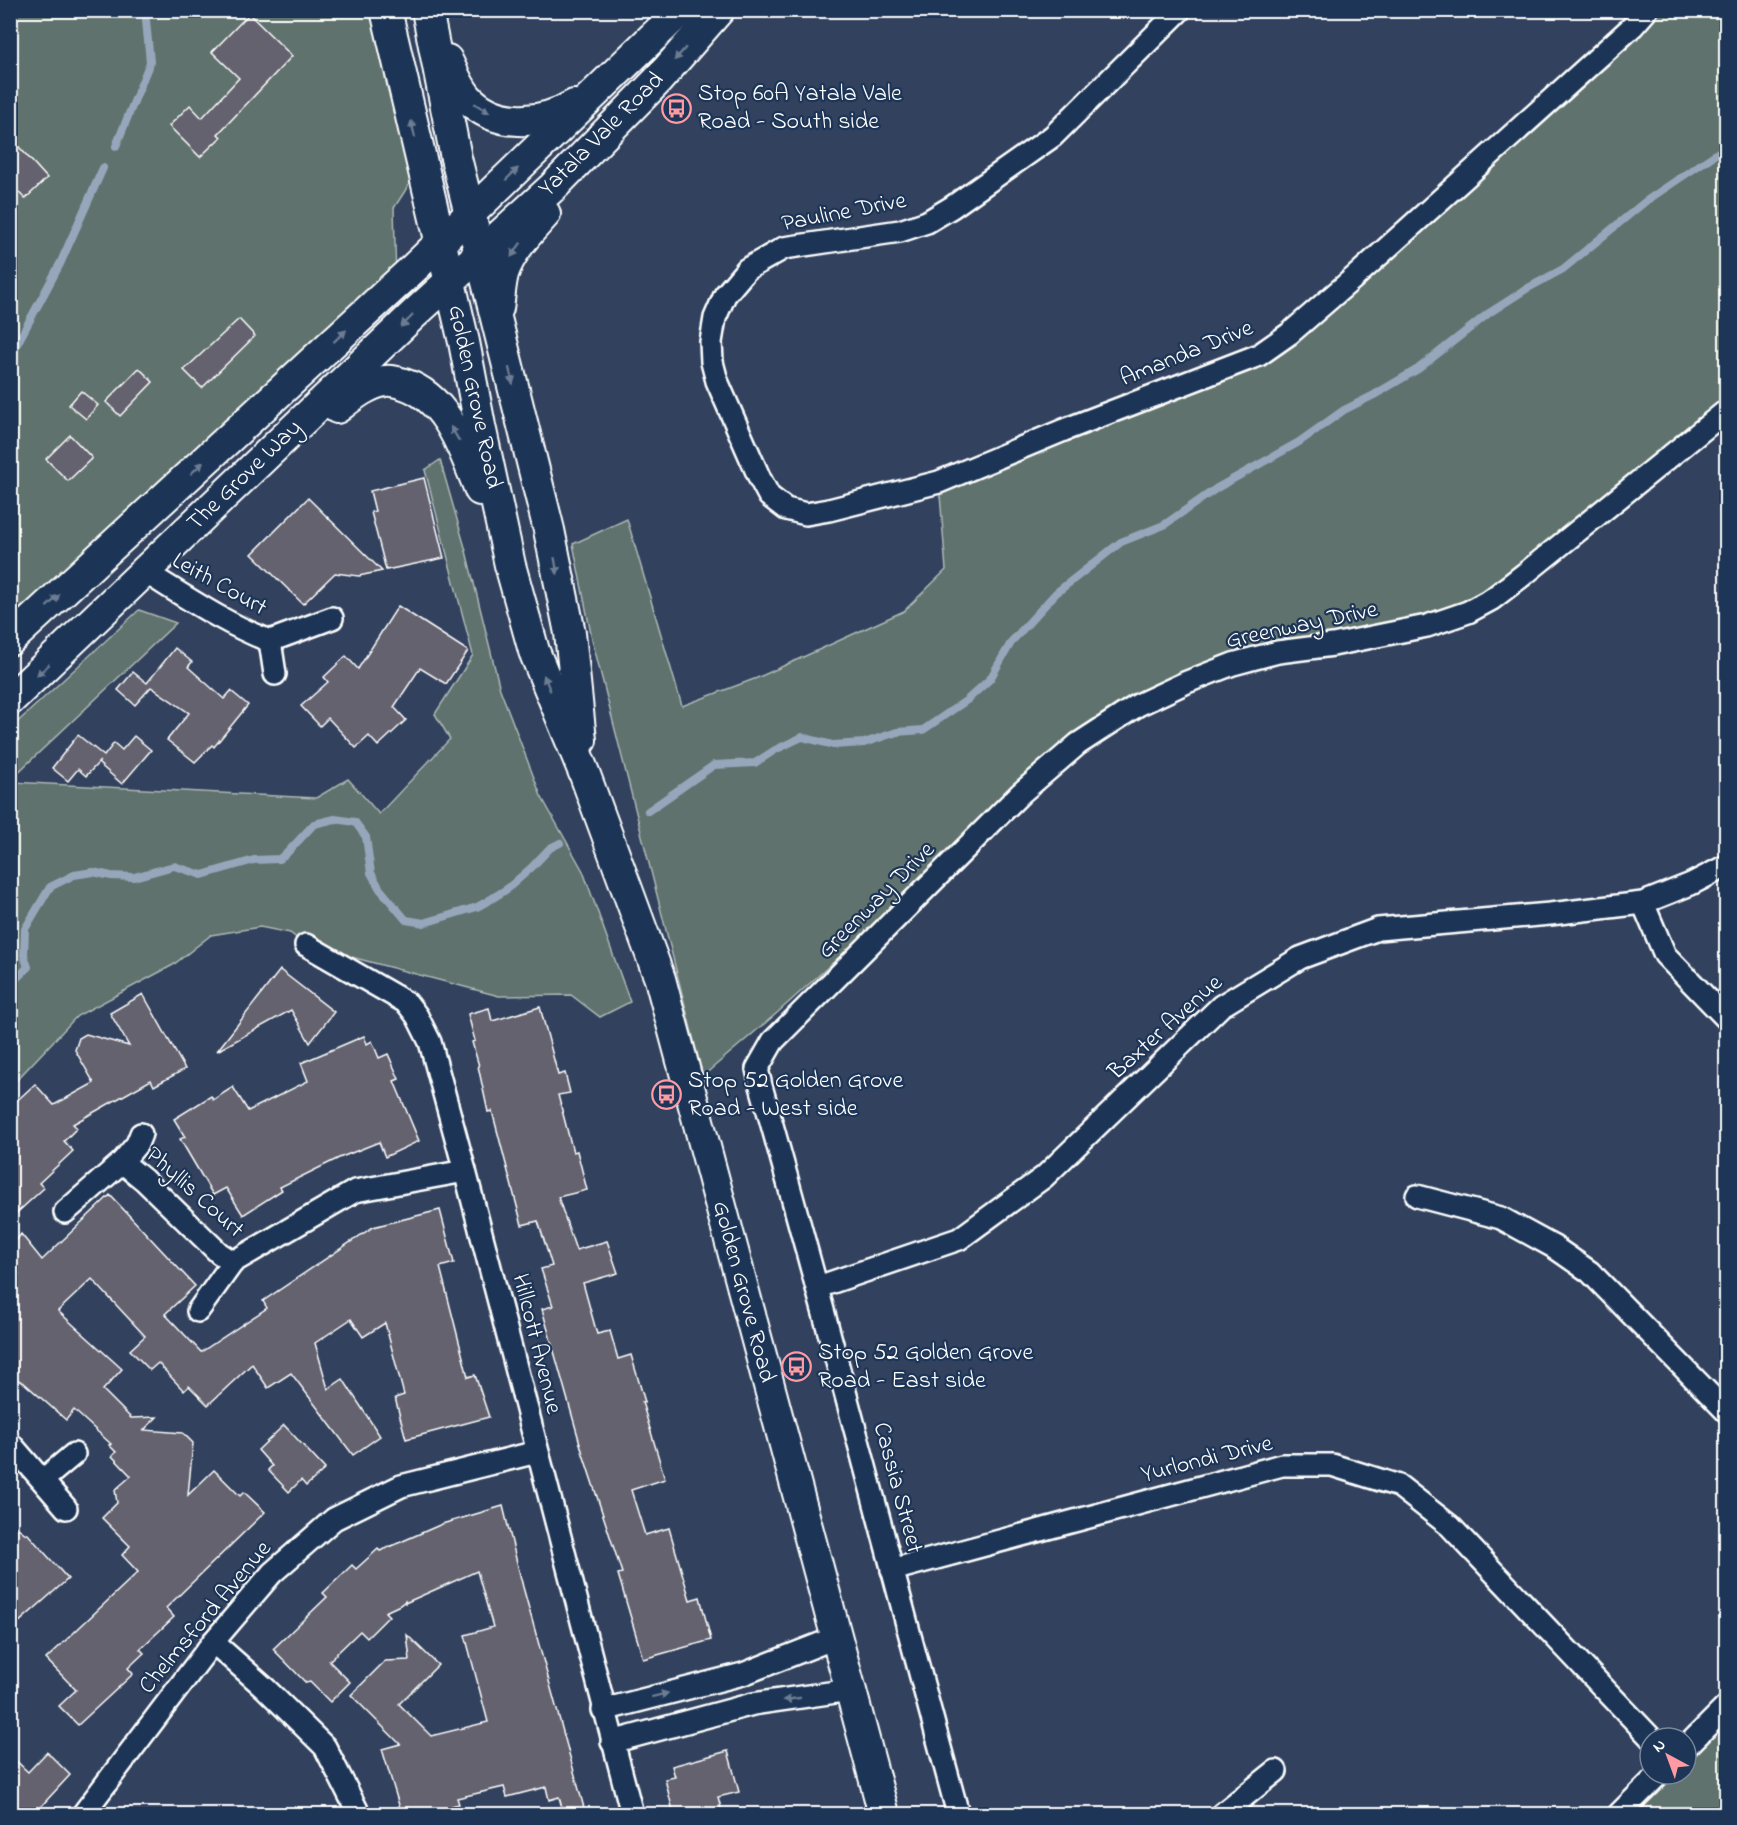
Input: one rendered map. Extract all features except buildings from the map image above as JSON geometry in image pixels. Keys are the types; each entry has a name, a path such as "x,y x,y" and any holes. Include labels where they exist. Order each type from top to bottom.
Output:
{"main road":[{"name":"Golden Grove Road","path":"386,10 464,342 510,565 534,651 585,775 660,979 884,1815"},
{"name":"Yatala Vale Road","path":"470,214 681,10"},
{"name":"Yatala Vale Road","path":"480,253 553,187 658,80 719,10"},
{"name":"Golden Grove Road","path":"429,18 456,158 549,530 570,633 585,775"},
{"path":"429,18 465,95 479,107 502,119 541,119 571,107 597,91"},
{"path":"497,319 501,284 506,265 528,233 560,198 602,137"},
{"name":"The Grove Way","path":"10,640 470,214"},
{"name":"The Grove Way","path":"10,700 480,253"},
{"path":"207,513 355,395 375,384 394,381 412,387 427,396 443,414 460,442 510,565"}],"street":[{"name":"Pauline Drive","path":"760,479 717,381 712,362 711,342 715,318 725,295 747,269 784,248 900,231 927,222 1053,136 1180,10"},
{"name":"Amanda Drive","path":"760,479 770,496 786,509 806,514 862,502 939,482 1064,430 1259,355 1289,334 1356,276 1633,26 1647,10"},
{"name":"Greenway Drive","path":"757,1069 773,1041 1021,793 1078,744 1138,705 1186,682 1233,664 1278,652 1333,645 1426,626 1468,612 1492,599 1527,572 1726,411"},
{"name":"Leith Court","path":"145,572 218,617 244,631 270,641 332,618"},
{"name":"Leith Court","path":"270,641 275,674"},
{"name":"Baxter Avenue","path":"818,1287 959,1239 1044,1176 1221,1006 1300,958 1378,929 1550,914 1643,903 1691,884 1726,866"},
{"path":"1643,903 1665,955 1726,1018"},
{"name":"Hillcott Avenue","path":"306,945 407,1003 417,1016 430,1042 632,1815"},
{"name":"Cassia Street","path":"757,1069 818,1287 958,1815"},
{"name":"Phyllis Court","path":"65,1212 122,1162 137,1144 141,1134"},
{"name":"Phyllis Court","path":"122,1162 144,1180 219,1253 233,1262"},
{"name":"Phyllis Court","path":"198,1311 233,1262 355,1191 465,1171"},
{"path":"1418,1196 1501,1218 1554,1247 1590,1272 1726,1411"},
{"path":"10,1443 66,1508"},
{"name":"Chelmsford Avenue","path":"83,1815 213,1642 272,1573 334,1519 401,1486 537,1452"},
{"path":"43,1480 74,1454"},
{"name":"Yurlondi Drive","path":"892,1570 1282,1465 1332,1465 1399,1486 1450,1526 1641,1726"},
{"path":"603,1710 743,1674 836,1638"},
{"path":"213,1642 265,1688 325,1747 359,1815"},
{"path":"743,1674 753,1704"},
{"path":"612,1742 753,1704 850,1690"},
{"path":"1698,1735 1726,1707"},
{"path":"1222,1815 1276,1771"},
{"path":"1619,1815 1647,1786"}],"green space":[{"path":"20,10 397,11 421,166 394,208 396,279 11,639 11,25"},
{"path":"1645,11 1726,11 1726,407 1468,612 1187,682 1021,793 777,1013 703,1076 592,639 573,544 627,519 682,706 757,678 904,611 946,570 939,482 1243,362"},
{"path":"440,460 466,551 500,689 541,796 583,871 630,1002 600,1017 571,995 499,996 306,945 290,933 260,927 211,935 173,965 77,1016 11,1086 11,782 316,798 348,779 379,814 450,739 435,714 473,655 425,470"},
{"path":"139,610 176,623 11,779 11,728"},
{"path":"1726,1708 1726,1814 1621,1814 1649,1786 1698,1786 1698,1737"}],"waterway":[{"path":"116,146 150,62 145,10"},
{"path":"648,811 714,765 755,763 802,737 833,745 864,743 897,732 923,730 967,700 990,679 1012,641 1056,593 1121,542 1164,525 1217,488 1299,442 1344,410 1418,369 1489,313 1563,269 1646,201 1726,147"},
{"path":"10,357 60,264 103,168"},
{"path":"10,985 28,967 24,955 25,929 50,887 74,875 93,872 134,877 174,866 202,875 254,860 279,859 314,824 335,819 355,822 366,837 371,873 380,889 406,920 424,923 477,907 488,901 507,889 550,848 560,843"}],"place":[{"name":"Stop 60A Yatala Vale Road - South side","path":"677,108"},
{"name":"Stop 52 Golden Grove Road - West side","path":"667,1095"},
{"name":"Stop 52 Golden Grove Road - East side","path":"797,1367"}]}
